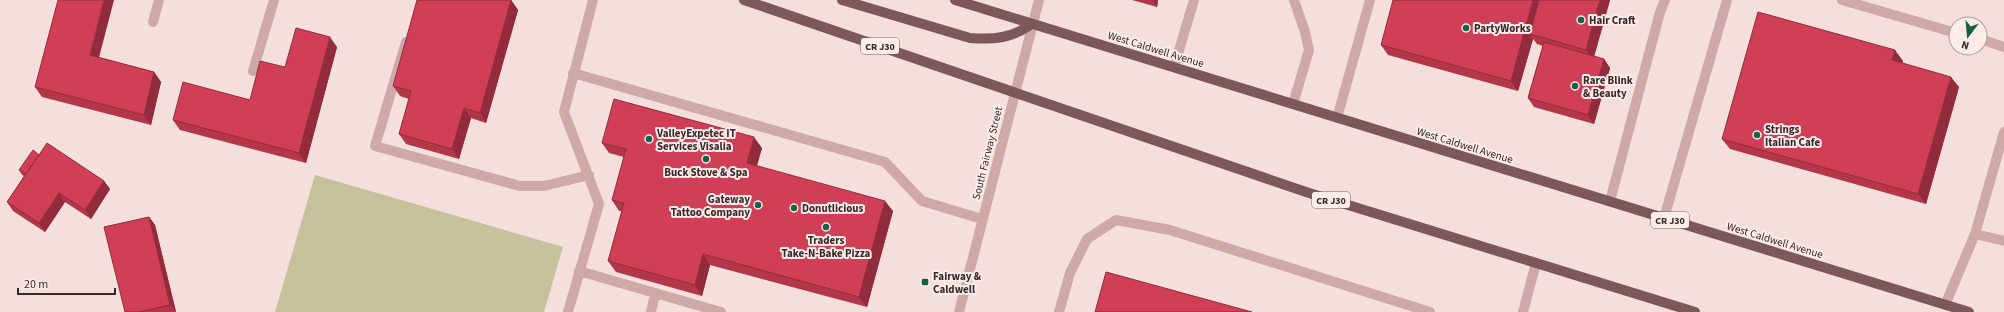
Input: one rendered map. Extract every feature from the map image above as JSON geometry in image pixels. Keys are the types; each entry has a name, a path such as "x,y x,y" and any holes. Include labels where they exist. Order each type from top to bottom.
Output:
{"main road":[{"name":"CR J30","path":"744,0 1313,194 1695,312"},
{"path":"842,0 970,38 988,39 1003,37 1018,33 1032,24"},
{"name":"West Caldwell Avenue","path":"955,0 1970,312"}],"street":[{"path":"153,22 159,0"},
{"path":"253,71 274,0"},
{"path":"568,312 599,204 564,112 593,0"},
{"name":"South Fairway Street","path":"958,312 1038,0"},
{"path":"1174,67 1194,0"},
{"path":"1293,104 1309,50 1305,32 1294,0"},
{"path":"1337,118 1370,0"},
{"path":"1610,201 1660,12 1666,0"},
{"path":"1664,218 1727,0"},
{"path":"1842,0 1948,30"},
{"path":"410,29 375,146 520,186 544,186 589,175"},
{"path":"1988,42 2004,47"},
{"path":"573,73 885,162 922,201 982,219"},
{"path":"1945,305 1975,234 2004,132"},
{"path":"1059,312 1070,273 1087,239 1116,220 1170,230 1430,312"},
{"path":"1975,234 2004,241"},
{"path":"1523,312 1536,263"},
{"path":"579,271 721,312"},
{"path":"651,312 655,294"}],"shaded area":[{"path":"315,175 563,247 544,312 275,312"}],"building":[{"path":"58,0 104,0 90,55 154,72 144,115 35,87"},
{"path":"417,0 511,0 480,113 464,108 452,149 399,134 411,91 393,86"},
{"name":"PartyWorks","path":"1393,0 1533,0 1511,81 1381,45"},
{"path":"1539,0 1600,0 1586,50 1530,34"},
{"path":"1758,12 1895,50 1892,60 1951,77 1918,194 1722,139"},
{"path":"296,28 330,37 299,153 173,120 183,82 250,100 260,61 285,67"},
{"path":"1544,42 1604,59 1588,115 1528,98"},
{"path":"614,99 754,137 747,163 885,201 859,297 703,254 695,285 608,261 624,203 612,200 626,149 602,143"},
{"path":"47,143 104,181 85,210 59,193 39,223 7,202"},
{"path":"33,150 39,155 26,174 19,170"},
{"path":"149,217 170,305 139,312 125,312 104,227"},
{"path":"1106,272 1252,312 1095,312"}],"place":[{"name":"Hair Craft","path":"1581,20"},
{"name":"PartyWorks","path":"1466,28"},
{"name":"Rare Blink & Beauty","path":"1575,86"},
{"name":"Strings Italian Cafe","path":"1757,135"},
{"name":"ValleyExpetec IT Services Visalia","path":"649,139"},
{"name":"Buck Stove & Spa","path":"706,159"},
{"name":"Gateway Tattoo Company","path":"758,205"},
{"name":"Donutlicious","path":"794,208"},
{"name":"Traders Take-N-Bake Pizza","path":"826,227"},
{"name":"Fairway & Caldwell","path":"925,282"}]}
